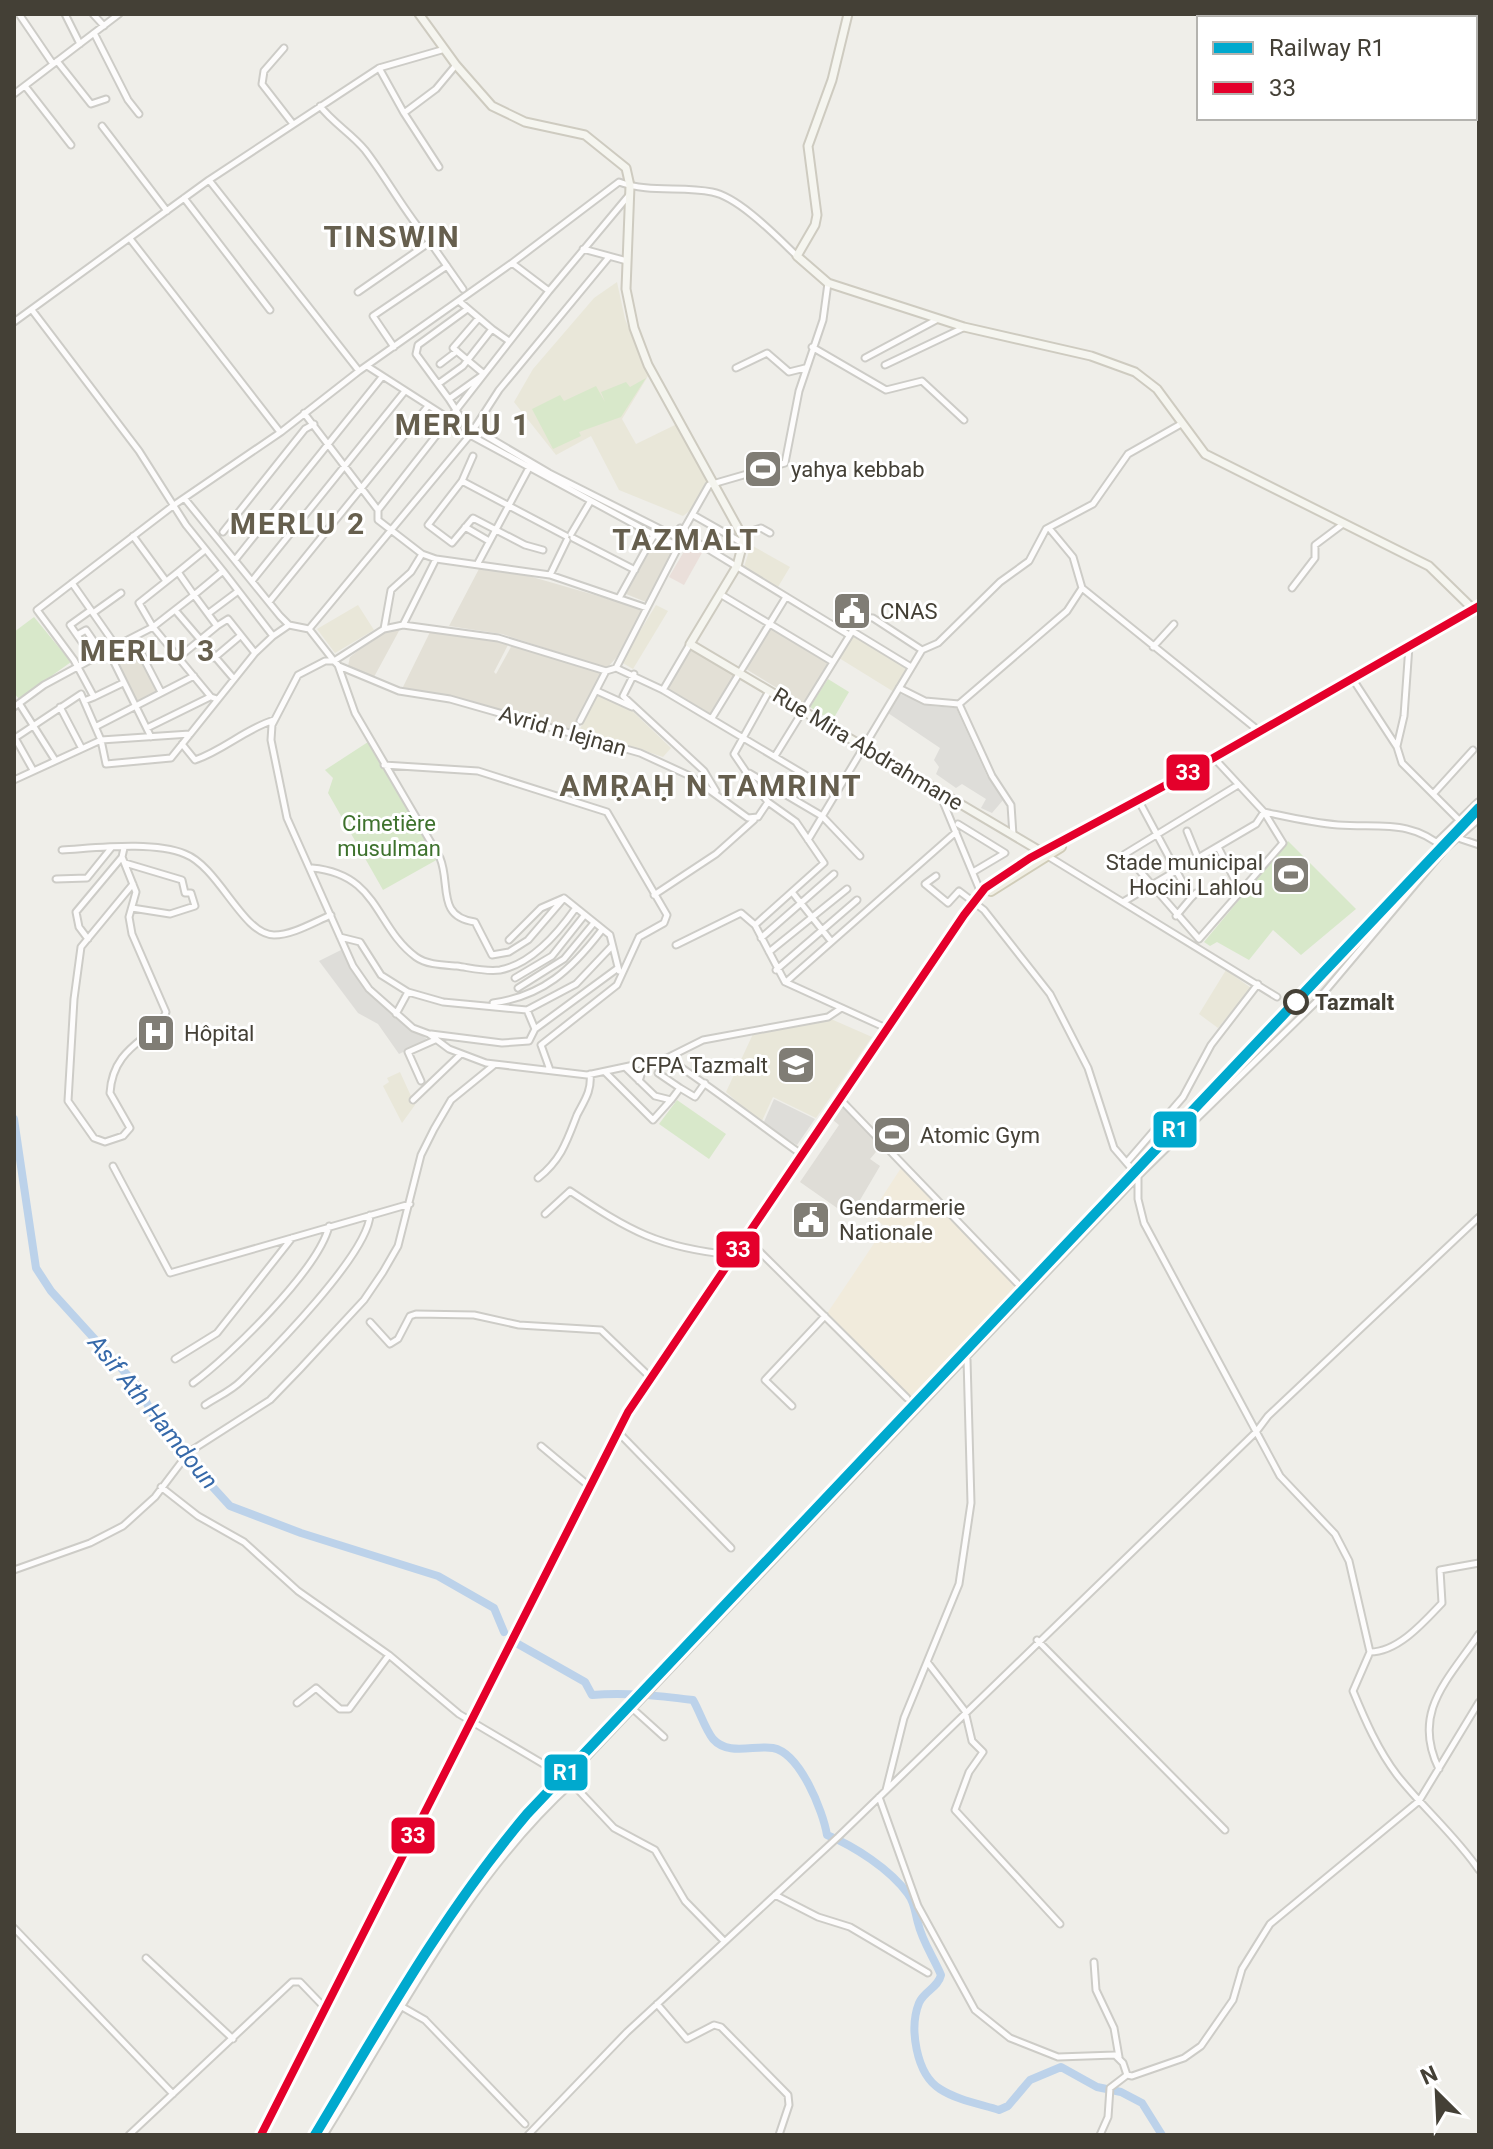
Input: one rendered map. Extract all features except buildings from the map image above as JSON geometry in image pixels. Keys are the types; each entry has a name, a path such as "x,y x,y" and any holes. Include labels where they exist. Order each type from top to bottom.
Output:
{"main road":[{"path":"419,14 456,65 492,106 525,122 585,135 626,168 630,190 628,302 648,365 743,537 737,566 690,644"},
{"path":"261,2135 618,1431 650,1377 981,893 1044,853 1476,608 1429,566 1214,460 1181,424 1157,389 1135,372 1091,356 964,327 828,283 797,256 814,228 816,192 808,146 832,80 848,14"},
{"name":"Rue Mira Abdrahmane","path":"690,644 1044,853"},
{"path":"974,903 1044,853 1140,803 1166,785"}],"street":[{"path":"19,14 55,63 91,104 106,99"},
{"path":"65,14 80,44"},
{"path":"93,14 104,26"},
{"path":"14,94 119,14"},
{"path":"94,33 128,100 139,114"},
{"path":"284,48 264,71 262,84 293,124"},
{"path":"14,322 131,240 209,180 379,68 445,49"},
{"path":"404,113 436,89 456,65"},
{"path":"379,68 439,167"},
{"path":"25,86 71,145"},
{"path":"320,106 357,140 395,187 408,215 463,289"},
{"path":"102,126 167,211"},
{"path":"209,180 359,371"},
{"path":"94,697 77,666 37,610 174,505 460,302 619,182 630,190 715,192 745,211 797,256"},
{"path":"378,510 630,190"},
{"path":"184,198 270,310"},
{"path":"131,240 280,432"},
{"path":"358,292 430,242"},
{"path":"583,249 627,261"},
{"path":"309,629 472,433 499,390 609,257"},
{"path":"512,263 549,291"},
{"path":"394,347 373,316 447,266"},
{"path":"616,668 681,547 709,485 785,463 806,368 823,320 828,283"},
{"path":"460,302 466,310 509,341"},
{"path":"32,310 139,451 205,550 273,636"},
{"path":"463,425 457,411 416,354 418,345 466,310"},
{"path":"865,358 939,318"},
{"path":"478,319 453,348 484,374"},
{"path":"885,365 964,327"},
{"path":"438,384 463,366 492,329"},
{"path":"812,347 886,390 922,381 964,420"},
{"path":"440,364 457,351"},
{"path":"736,368 767,353 789,372 806,368"},
{"path":"367,366 450,420 590,502 681,547"},
{"path":"449,399 484,374"},
{"path":"235,561 382,377"},
{"path":"252,581 405,391"},
{"path":"269,602 428,406"},
{"path":"304,413 378,510 378,520 422,554 436,559 550,575 647,608"},
{"path":"223,532 305,429 314,424"},
{"path":"808,840 922,650 938,643 1000,582 1029,561 1049,528 1093,504 1128,454 1181,424"},
{"path":"473,456 462,481 428,525 452,543 473,518 543,550"},
{"path":"478,563 530,466"},
{"path":"530,466 684,536 911,667"},
{"path":"462,481 635,570"},
{"path":"185,499 289,625 309,629 336,663 349,702 440,858 445,871 446,903 455,916 475,922 492,955 509,952 528,940 564,898"},
{"path":"550,575 590,502"},
{"path":"695,516 739,541 761,528 770,533"},
{"path":"1292,588 1315,558 1315,545 1343,524"},
{"path":"465,527 489,541"},
{"path":"1049,528 1073,557 1082,588 1259,731"},
{"path":"619,598 654,535"},
{"path":"133,536 166,581"},
{"path":"205,550 139,603 153,627 214,698"},
{"path":"384,629 391,590 411,572 422,554"},
{"path":"403,625 436,559"},
{"path":"55,760 36,725 17,705 77,666 134,640 223,571"},
{"path":"178,572 217,626"},
{"path":"72,583 116,646"},
{"path":"899,688 925,701 959,704 1067,611 1082,588"},
{"path":"209,613 237,592"},
{"path":"77,635 70,625 121,593"},
{"path":"720,594 833,662"},
{"path":"712,718 786,597"},
{"path":"219,606 255,653"},
{"path":"175,610 234,679"},
{"path":"775,756 851,633 866,616 922,650"},
{"path":"178,658 228,619"},
{"path":"1153,647 1174,624"},
{"path":"33,770 15,738 81,694 97,726 106,764 171,758 214,698 255,653 289,625"},
{"path":"541,1045 529,1041 502,1043 429,1034 413,1028 360,978 287,818 271,740 275,719 298,675 325,661 336,663 384,629 403,625 498,638 606,671 616,668 634,674 837,794"},
{"path":"214,658 240,636"},
{"path":"134,640 161,692"},
{"path":"663,690 690,644"},
{"path":"1397,747 1404,716 1409,646"},
{"path":"109,652 151,737"},
{"name":"Avrid n lejnan","path":"336,663 399,691 450,699 592,737 653,758 705,786 754,820"},
{"path":"580,721 606,671"},
{"path":"634,674 623,696 710,778 718,794"},
{"path":"97,726 194,676"},
{"path":"1352,678 1397,747 1402,763 1459,820"},
{"path":"84,701 123,683"},
{"path":"597,691 636,709"},
{"path":"755,925 824,863 796,822 768,802 734,754 769,691"},
{"path":"147,728 214,698"},
{"path":"959,704 992,776 1011,805 1013,835"},
{"path":"60,707 81,747"},
{"path":"182,744 195,760 216,753 256,726 275,719"},
{"path":"14,780 101,740 190,734"},
{"path":"1434,793 1473,750"},
{"path":"1195,945 1283,843 1264,812 1214,758"},
{"path":"384,765 478,771 607,812 668,919 639,937 608,993 541,1045"},
{"path":"744,771 822,816 860,856"},
{"path":"705,786 710,778"},
{"path":"1199,939 1125,854 1238,785"},
{"path":"939,791 981,893"},
{"path":"654,895 716,854 754,820 768,802"},
{"path":"1437,842 1478,802"},
{"path":"1140,803 1176,871 1193,895 1176,916"},
{"path":"1264,812 1338,825 1410,828 1423,832 1445,849"},
{"path":"1123,902 1256,824 1264,812"},
{"path":"324,2135 475,1895 533,1820 633,1709 1138,1176 1316,1002 1445,849 1460,839 1479,819"},
{"path":"958,824 1005,853 973,872"},
{"path":"1187,831 1198,858"},
{"path":"785,982 956,832"},
{"path":"1460,839 1479,845"},
{"path":"62,850 112,847 180,852 192,857 222,885 250,922 267,935 284,934 331,915"},
{"path":"56,879 87,878 112,847"},
{"path":"1218,847 1242,893"},
{"path":"124,848 123,860 133,884 136,892 129,917 132,934 166,1012 162,1021 130,1047 122,1058 110,1093 130,1128 123,1136 105,1142 94,1138 73,1110 67,1092 74,999 81,947 133,884"},
{"path":"1044,853 1277,997"},
{"path":"123,860 182,880 185,893 191,893 195,906 170,914 132,908"},
{"path":"88,939 79,927 76,912 123,860"},
{"path":"312,868 334,872 360,888 377,903 409,950 432,963 491,970 508,967 548,941 575,909"},
{"path":"761,938 834,874"},
{"path":"936,876 925,884 948,903 959,891 984,910 1050,994 1088,1068 1114,1148 1138,1176 1138,1199 1144,1223 1280,1476 1335,1534 1349,1561 1370,1652 1353,1691 1377,1744 1419,1801 1462,1846 1479,1870"},
{"path":"769,952 847,889"},
{"path":"792,892 831,941"},
{"path":"564,898 583,917 610,935 620,976"},
{"path":"509,940 541,908 564,898"},
{"path":"776,970 857,900"},
{"path":"676,945 741,913 755,925 785,982 886,1028"},
{"path":"515,978 552,956 583,917"},
{"path":"518,988 564,959 593,924"},
{"path":"484,1004 523,999 546,985 572,966 601,931"},
{"path":"340,937 360,942 381,975 408,992 443,1002 527,1010 576,984 612,946"},
{"path":"529,1041 535,1029 618,968"},
{"path":"1127,1162 1183,1097 1211,1045 1258,984"},
{"path":"396,1014 408,992"},
{"path":"429,1034 461,1054 494,1065 590,1074 667,1058 703,1040 828,1017 840,1008"},
{"path":"527,1010 535,1029"},
{"path":"421,1081 408,1052 435,1040"},
{"path":"541,1045 551,1071"},
{"path":"413,1100 461,1054"},
{"path":"667,1058 801,1154"},
{"path":"639,1081 645,1063"},
{"path":"14,1570 90,1543 123,1526 161,1487 189,1452 270,1400 364,1300 398,1246 421,1155 451,1100 494,1065"},
{"path":"625,1068 655,1096 671,1100"},
{"path":"604,1071 653,1120 680,1088"},
{"path":"658,1073 695,1097 705,1083"},
{"path":"538,1178 561,1156 574,1132 592,1083 590,1074"},
{"path":"839,1098 1017,1283"},
{"path":"113,1166 170,1273 410,1204"},
{"path":"545,1214 570,1191 633,1232 681,1248 733,1255"},
{"path":"205,1405 242,1380 316,1300 359,1246 370,1215"},
{"path":"528,2135 657,2004 879,1797 1037,1640 1256,1432 1268,1416 1479,1217"},
{"path":"193,1383 215,1367 310,1265 326,1239 329,1226"},
{"path":"175,1359 217,1333 293,1237"},
{"path":"745,1237 907,1398"},
{"path":"370,1322 390,1344 398,1339 410,1316 416,1314 462,1314 519,1325 601,1330 650,1377"},
{"path":"792,1406 765,1380 825,1316"},
{"path":"886,1790 904,1718 959,1584 971,1503 967,1358"},
{"path":"618,1431 731,1548"},
{"path":"541,1446 589,1486"},
{"path":"161,1487 209,1523 229,1531 298,1591 389,1655 438,1698 570,1780 614,1828 655,1850 685,1901 724,1941"},
{"path":"1370,1652 1385,1650 1411,1633 1442,1603 1440,1570 1479,1563"},
{"path":"1439,1770 1427,1731 1428,1715 1479,1634"},
{"path":"1037,1640 1225,1830"},
{"path":"297,1703 316,1688 340,1709 349,1709 389,1655"},
{"path":"928,1662 965,1711 972,1741 983,1755 969,1772 955,1810 1060,1924"},
{"path":"1100,2135 1108,2117 1110,2088 1127,2075 1184,2058 1201,2046 1233,2000 1242,1969 1274,1919 1419,1801 1479,1702"},
{"path":"633,1709 664,1737"},
{"path":"879,1797 918,1906 975,2010 1010,2038 1058,2057 1107,2054 1119,2058"},
{"path":"775,1895 818,1917 850,1927 928,1973"},
{"path":"14,1928 173,2094"},
{"path":"146,1958 233,2039"},
{"path":"1094,1962 1096,1990 1114,2028 1119,2058 1127,2075"},
{"path":"129,2135 292,1982 300,1982 325,2008"},
{"path":"657,2004 687,2039 714,2025 721,2027 788,2095 789,2105 779,2135"},
{"path":"404,2008 425,2020 525,2124"}],"shaded area":[{"path":"617,282 625,319 648,376 622,419 636,444 677,424 707,479 696,506 683,516 619,490 591,436 556,455 514,402 533,369 594,298"},
{"path":"656,540 674,550 646,602 626,594"},
{"path":"689,543 703,551 684,585 669,577"},
{"path":"751,545 790,567 778,587 744,567"},
{"path":"480,567 522,574 643,609 617,657 607,668 502,634 449,626"},
{"path":"358,605 374,630 335,653 317,629"},
{"path":"656,605 668,611 633,669 621,662"},
{"path":"771,628 829,661 803,704 746,669"},
{"path":"400,629 374,677 348,666 350,657 359,650 386,632"},
{"path":"431,630 509,643 494,672 496,674 512,645 604,673 575,732 474,703 402,689"},
{"path":"853,635 908,667 894,692 839,658"},
{"path":"130,643 134,644 157,691 136,702 110,654"},
{"path":"692,648 735,674 710,714 667,688"},
{"path":"900,694 931,706 956,708 987,776 1004,799 992,813 981,808 986,799 962,784 956,788 936,774 939,767 934,760 940,748 888,713"},
{"path":"596,695 627,706 671,748 663,757 580,729"},
{"path":"343,949 353,973 384,1007 428,1040 399,1054 378,1024 358,1013 319,961"},
{"path":"1226,970 1251,988 1218,1028 1199,1014"},
{"name":"CFPA Tazmalt","path":"831,1019 872,1037 816,1118 773,1097 761,1123 726,1092 753,1034"},
{"path":"400,1072 415,1105 402,1123 383,1086 389,1082 387,1078"},
{"path":"774,1099 815,1119 797,1145 763,1124"},
{"path":"842,1107 881,1146 870,1159 880,1166 850,1217 800,1182 839,1125 833,1120"},
{"path":"901,1168 1022,1284 909,1398 826,1315 885,1227 871,1214"}],"green space":[{"path":"646,378 621,417 579,432 581,436 553,449 532,409 560,395 564,401 596,386 605,402 601,392 626,382 630,387"},
{"path":"34,617 71,662 19,699 14,693 14,632"},
{"path":"828,679 849,692 832,721 810,707"},
{"name":"Cimetière musulman","path":"368,742 440,858 383,890 328,793 333,778 325,770"},
{"name":"Stade municipal Hocini Lahlou","path":"1288,841 1356,909 1301,955 1273,930 1249,960 1217,942 1210,946 1204,942"},
{"path":"677,1100 726,1134 709,1159 659,1124"}],"waterway":[{"name":"Asif Ath Hamdoun","path":"14,1119 36,1268 51,1291 140,1389 159,1428 230,1506 301,1533 438,1576 494,1608 504,1632"},
{"name":"Asif Ath Hamdoun","path":"518,1644 585,1682 592,1695 630,1694 693,1700 710,1735 719,1744 734,1749 773,1748 792,1760 809,1784 827,1835 849,1845 882,1867 912,1901 922,1936 941,1975 919,2003 915,2025 920,2062 925,2073 940,2089 999,2110 1008,2106 1030,2080 1061,2067 1097,2087 1121,2092 1142,2103 1162,2135"}],"rail line":[{"name":"R1","path":"315,2135 441,1930 527,1814 1479,808"}],"transit line":[{"name":"33","path":"261,2135 628,1412 985,888 1030,858 1166,785 1479,606"}],"place":[{"name":"yahya kebbab","path":"763,469"},
{"name":"CNAS","path":"852,611"},
{"name":"Stade municipal Hocini Lahlou","path":"1291,875"},
{"name":"Tazmalt","path":"1296,1002"},
{"name":"Hôpital","path":"156,1033"},
{"name":"CFPA Tazmalt","path":"796,1065"},
{"name":"Atomic Gym","path":"892,1135"},
{"name":"Gendarmerie Nationale","path":"811,1220"}],"district":[{"name":"TINSWIN","path":"392,236"},
{"name":"MERLU 1","path":"463,424"},
{"name":"MERLU 2","path":"298,523"},
{"name":"TAZMALT","path":"686,539"},
{"name":"MERLU 3","path":"148,650"},
{"name":"AMṚAḤ N TAMRINT","path":"711,785"}]}
